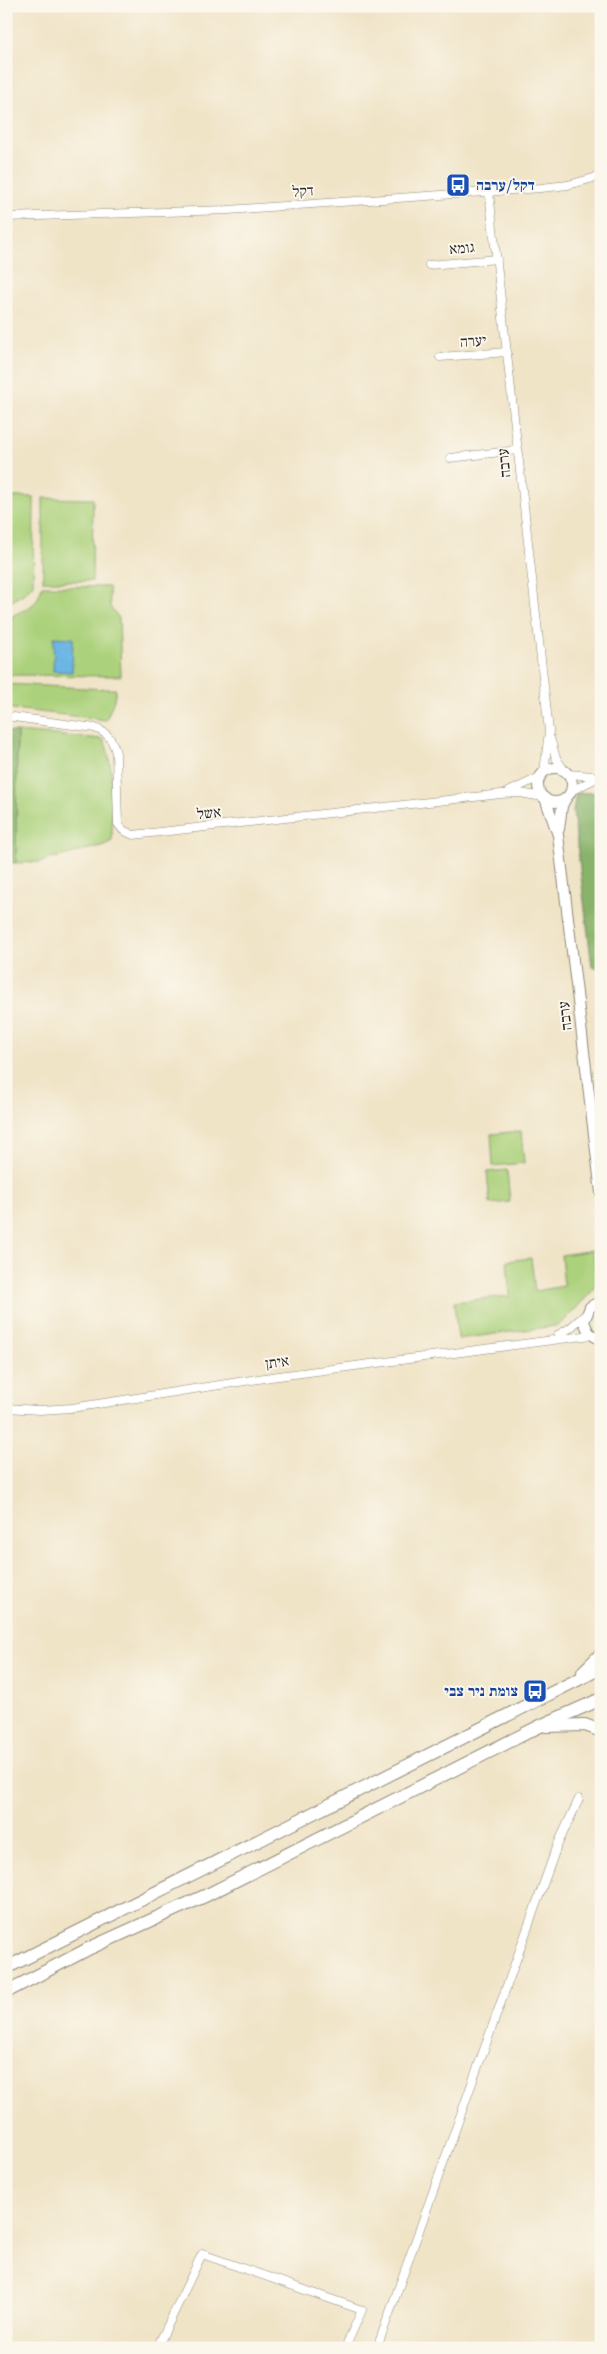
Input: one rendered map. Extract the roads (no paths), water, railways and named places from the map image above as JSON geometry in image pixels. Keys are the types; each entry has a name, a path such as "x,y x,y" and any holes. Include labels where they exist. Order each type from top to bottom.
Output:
{"highway":[{"path":"578,1677 601,1654"},
{"path":"6,1968 82,1928 256,1843 578,1677 601,1668"},
{"path":"6,1992 90,1948 208,1895 538,1727 601,1699"},
{"path":"538,1727 585,1726 601,1731"}],"street":[{"name":"דקל","path":"6,218 228,210 489,192 568,185 601,176"},
{"name":"ערבה","path":"489,192 548,732 556,758 566,772"},
{"name":"גומא","path":"429,265 497,259"},
{"name":"יערה","path":"440,357 507,352"},
{"path":"450,458 518,450"},
{"name":"אשל","path":"6,716 95,728 104,732 114,744 116,753 118,824 123,830 133,834 404,804 461,800 501,794 520,793 544,797"},
{"name":"ערבה","path":"542,775 548,732"},
{"path":"553,768 566,772 601,776 568,794 558,802 544,797 538,787 542,775 553,768"},
{"path":"566,772 572,782 568,794"},
{"name":"אשל","path":"501,794 532,782 542,775"},
{"name":"ערבה","path":"558,835 562,806 568,794"},
{"name":"ערבה","path":"544,797 558,835 601,1193"},
{"path":"597,1339 584,1322 586,1314 599,1300"},
{"name":"איתן","path":"551,1338 570,1328 586,1314"},
{"name":"איתן","path":"6,1408 40,1410 72,1408 236,1382 551,1338 597,1339"},
{"path":"377,2348 557,1846 579,1799"},
{"path":"158,2348 202,2254 362,2310 345,2348"}],"water":[{"path":"54,637 73,638 72,672 53,671"}],"place":[{"name":"דקל/ערבה","path":"458,185"},
{"name":"צומת ניר צבי","path":"535,1691"}]}
